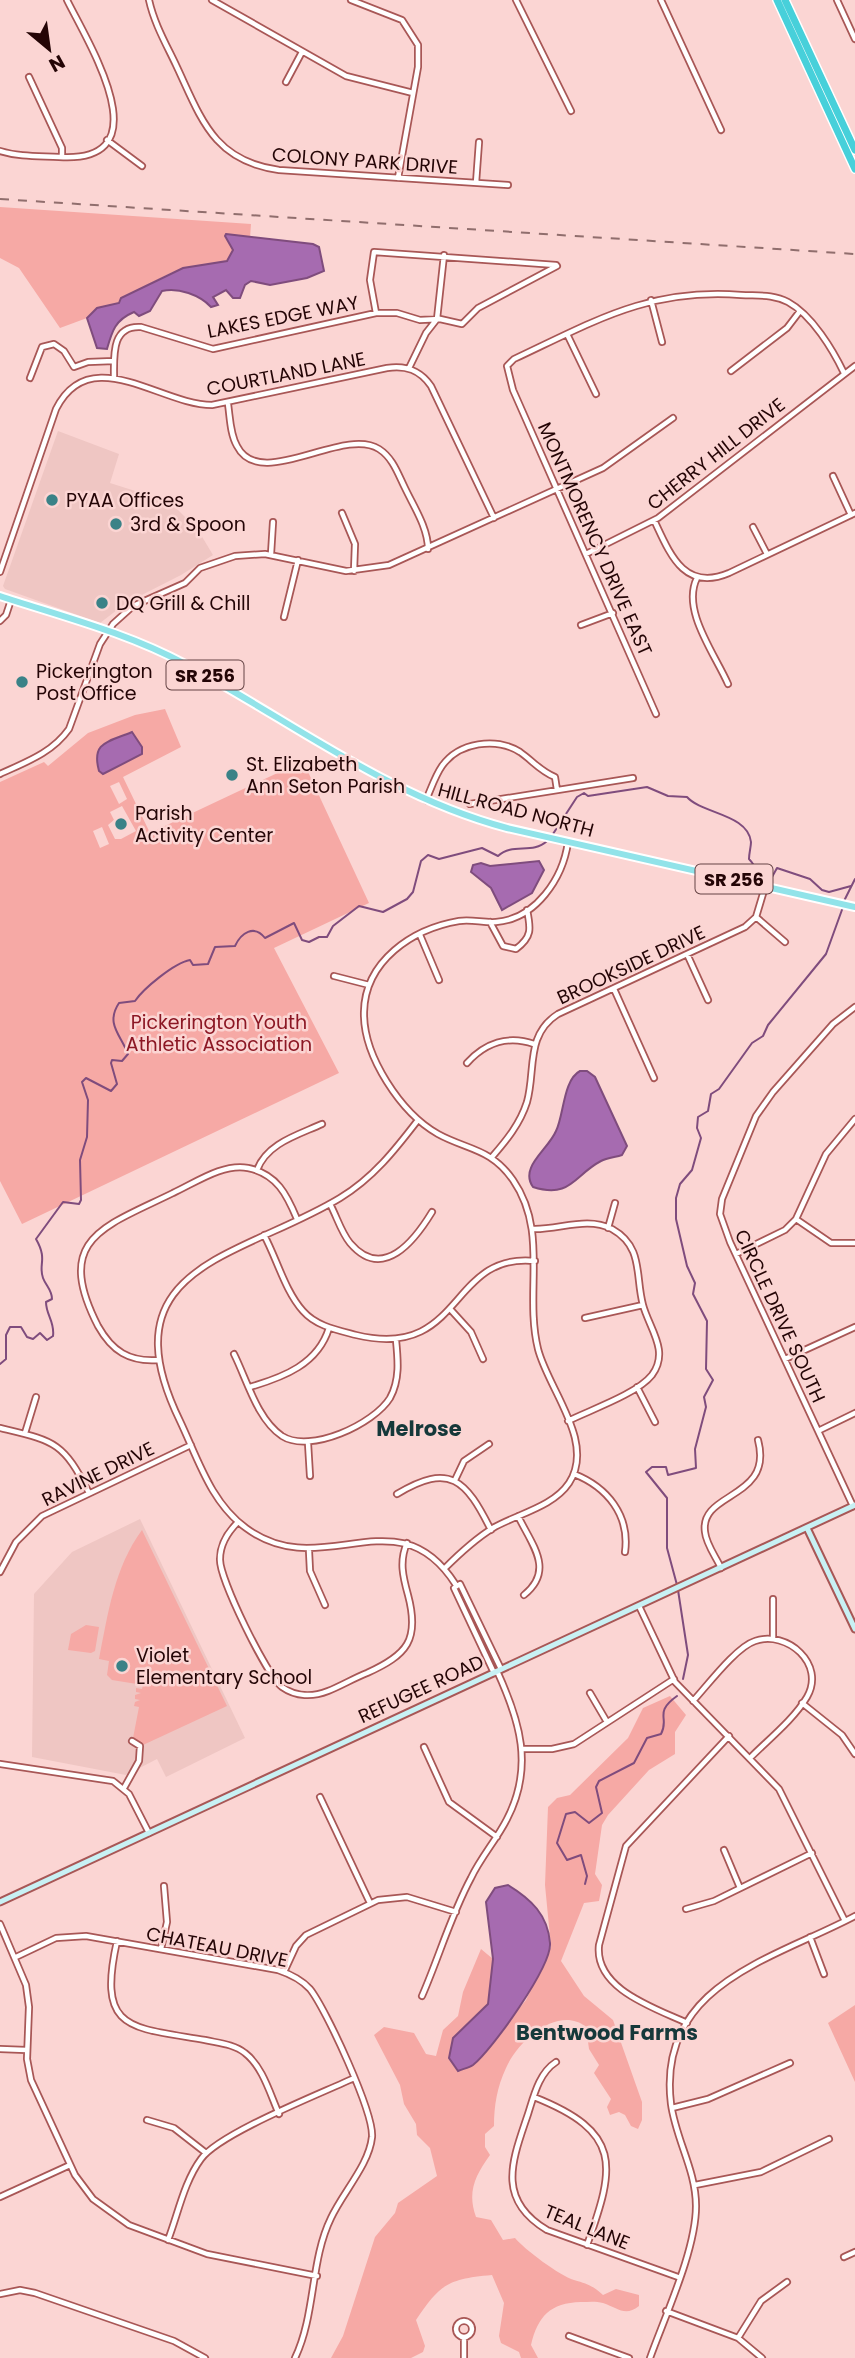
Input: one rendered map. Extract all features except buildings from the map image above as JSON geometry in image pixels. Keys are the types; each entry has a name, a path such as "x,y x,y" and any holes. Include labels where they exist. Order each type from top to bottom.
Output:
{"highway":[{"path":"776,0 855,169"},
{"path":"785,0 855,150"}],"main road":[{"name":"HILL ROAD NORTH","path":"0,596 107,632 185,664 372,775 425,801 478,820 855,907"},
{"name":"REFUGEE ROAD","path":"0,1902 854,1505"},
{"path":"807,1528 855,1629"}],"street":[{"path":"0,150 23,156 88,155 107,140 114,123 112,98 67,0"},
{"name":"COLONY PARK DRIVE","path":"149,0 156,24 201,119 230,153 249,164 279,170 508,185"},
{"path":"212,0 346,76 412,93"},
{"path":"351,0 391,13 412,31 419,52 398,178"},
{"path":"516,0 571,111"},
{"path":"661,0 721,130"},
{"path":"837,0 855,39"},
{"path":"286,82 302,51"},
{"path":"29,77 62,148 62,157"},
{"path":"107,140 142,166"},
{"path":"476,183 479,142"},
{"name":"LAKES EDGE WAY","path":"114,378 114,361 120,333 130,327 213,349 376,313 397,313 425,321 437,319 462,324 478,309 538,278 557,265 374,252 370,281 376,313"},
{"path":"444,255 437,319 426,333 409,368 422,375 431,386 494,518"},
{"path":"596,394 567,334 625,307 693,293 768,296 789,303 800,311 844,373"},
{"path":"651,300 662,342"},
{"path":"731,371 786,328 800,311"},
{"name":"MONTMORENCY DRIVE EAST","path":"567,334 514,359 508,366 509,376 656,714"},
{"path":"30,378 42,347 54,344 64,351 74,368 88,362 114,361"},
{"name":"CHERRY HILL DRIVE","path":"586,554 654,520 855,366"},
{"name":"COURTLAND LANE","path":"0,572 60,403 69,390 82,382 96,377 114,378 197,405 228,404 387,368 409,368"},
{"path":"228,404 237,446 253,460 273,462 352,444 367,444 380,450 395,466 424,527 428,548"},
{"path":"0,774 48,751 61,740 69,729 100,643 107,632 133,606 186,583 200,568 236,556 271,554 354,571 389,565 619,459 673,418"},
{"path":"654,520 676,562 698,578 723,575 853,514 833,476"},
{"path":"342,513 355,544 354,571"},
{"path":"271,554 273,522"},
{"path":"753,527 767,554"},
{"path":"284,617 298,560"},
{"path":"698,578 692,591 692,606 727,684"},
{"path":"0,621 6,615 11,600"},
{"path":"581,625 613,613"},
{"path":"425,801 443,763 463,748 478,744 499,743 521,753 538,769 555,777 557,790"},
{"path":"470,804 633,778"},
{"path":"444,1569 491,1530 554,1498 574,1474 577,1447 542,1364 535,1336 533,1229 518,1189 492,1157 441,1135 418,1120 388,1083 369,1039 364,1012 369,985 385,957 420,935 459,921 504,920 527,910 542,899 554,883 564,862 568,842"},
{"path":"765,887 756,917 785,942"},
{"path":"490,922 503,946 516,949 527,941 530,934 527,910"},
{"name":"BROOKSIDE DRIVE","path":"492,1157 514,1129 524,1108 534,1044 541,1029 551,1018 739,930 756,917"},
{"path":"420,935 439,980"},
{"path":"687,954 708,1000"},
{"path":"334,976 369,985"},
{"path":"614,989 654,1078"},
{"name":"CIRCLE DRIVE SOUTH","path":"854,1505 736,1254 722,1221 720,1207 753,1123 773,1092 834,1024 855,1007"},
{"path":"467,1063 481,1050 499,1042 521,1040 534,1044"},
{"path":"736,1254 785,1230 796,1219 826,1154 855,1119"},
{"path":"418,1120 373,1173 330,1204 207,1262 182,1283 162,1323 158,1360 165,1390 191,1445 216,1495 238,1522 269,1541 309,1550 378,1540 407,1543 426,1552 456,1585 454,1588 516,1713 523,1749 517,1796 497,1837 471,1877 422,1996"},
{"path":"257,1171 263,1157 273,1147 322,1124"},
{"path":"158,1360 130,1358 107,1341 82,1287 80,1269 85,1251 103,1228 210,1176 236,1167 257,1171 281,1187 297,1219"},
{"path":"608,1227 615,1203"},
{"path":"330,1204 350,1243 361,1252 382,1258 407,1247 432,1212"},
{"path":"796,1219 831,1243 855,1243"},
{"path":"533,1229 584,1223 608,1227 625,1239 634,1251 640,1273 643,1305 658,1342 659,1359 651,1377 637,1387 568,1421"},
{"path":"264,1235 301,1309 329,1328 377,1340 396,1340 426,1331 451,1310 474,1281 491,1267 513,1260 535,1261"},
{"path":"585,1318 643,1305"},
{"path":"451,1310 471,1332 483,1359"},
{"path":"785,1359 855,1327"},
{"path":"250,1387 309,1361 322,1346 329,1328"},
{"path":"234,1354 261,1413 274,1430 293,1441 308,1443 362,1422 385,1404 397,1378 396,1340"},
{"path":"637,1387 655,1422"},
{"path":"25,1434 36,1398"},
{"path":"818,1431 855,1413"},
{"path":"0,1428 47,1440 64,1451 89,1493"},
{"path":"721,1568 706,1538 705,1521 715,1506 740,1493 751,1482 760,1462 758,1440"},
{"path":"308,1443 310,1476"},
{"path":"455,1480 464,1461 489,1444"},
{"name":"RAVINE DRIVE","path":"0,1572 11,1548 31,1525 55,1508 191,1445"},
{"path":"574,1474 599,1487 613,1502 625,1529 625,1552"},
{"path":"397,1493 430,1478 455,1480 473,1497 491,1530"},
{"path":"517,1516 541,1568 538,1581 524,1595"},
{"path":"238,1522 225,1539 220,1552 224,1580 272,1678 290,1692 304,1695 326,1692 380,1667 399,1655 408,1644 414,1622 402,1572 407,1543"},
{"path":"309,1550 310,1571 326,1605"},
{"path":"773,1599 773,1639"},
{"path":"639,1606 674,1679 779,1788 845,1921"},
{"path":"693,1701 750,1643 773,1639 792,1645 806,1661 810,1683 802,1703 751,1757"},
{"path":"523,1749 571,1745 674,1679"},
{"path":"590,1693 607,1722"},
{"path":"802,1703 842,1735 855,1754"},
{"path":"687,2023 610,1979 599,1960 599,1945 626,1846 729,1736"},
{"path":"124,1788 141,1754 140,1746 132,1741"},
{"path":"424,1747 449,1802 497,1837"},
{"path":"0,1764 106,1779 124,1788 149,1833"},
{"path":"320,1797 370,1903"},
{"path":"724,1850 740,1888"},
{"path":"686,1909 740,1888 812,1853"},
{"path":"161,1949 167,1922 164,1886"},
{"path":"284,1972 296,1945 306,1935 370,1903 407,1897 456,1912"},
{"path":"650,2358 693,2234 695,2185 672,2108 672,2064 687,2023 711,1992 734,1974 855,1916"},
{"path":"0,1924 16,1957 29,1999 26,2050 32,2080 70,2165 83,2187 110,2214 168,2240 221,2257 317,2276"},
{"name":"CHATEAU DRIVE","path":"16,1957 56,1938 71,1935 284,1972 299,1979 314,1995 355,2078 371,2119 371,2141 327,2228 307,2331 295,2358"},
{"path":"810,1937 824,1973"},
{"path":"117,1941 110,1993 115,2007 124,2019 144,2029 220,2043 244,2052 258,2067 279,2114"},
{"path":"0,2049 26,2050"},
{"name":"TEAL LANE","path":"556,2062 545,2072 512,2161 514,2190 523,2210 539,2225 678,2277"},
{"path":"672,2108 708,2099 790,2063"},
{"path":"168,2240 191,2177 206,2153 229,2137 355,2078"},
{"path":"534,2097 581,2120 596,2136 605,2156 607,2187 587,2245"},
{"path":"147,2120 174,2128 206,2153"},
{"path":"695,2185 761,2172 829,2139"},
{"path":"0,2197 70,2165"},
{"path":"844,2257 855,2252"},
{"path":"738,2338 761,2301 788,2282"},
{"path":"0,2294 20,2290 35,2293 174,2342 205,2358"},
{"path":"666,2311 738,2338 762,2358"},
{"path":"569,2336 629,2358"},
{"path":"464,2337 464,2358"}],"shaded area":[{"path":"226,234 313,244 319,247 324,271 307,278 270,285 251,281 245,285 240,298 233,298 226,290 213,297 218,305 211,307 188,293 162,291 150,311 139,316 134,312 118,322 107,349 97,348 87,318 97,308 119,303 121,298 183,268 227,261 233,250"},
{"path":"58,431 119,454 110,483 170,502 198,530 213,555 126,603 100,623 5,589 3,586"},
{"path":"132,732 142,747 142,754 103,774 99,771 97,754 104,744"},
{"path":"539,861 544,870 532,893 502,910 491,888 471,872 473,865 481,863 490,866"},
{"path":"580,1071 587,1071 595,1077 627,1146 622,1155 601,1161 564,1188 546,1190 533,1187 530,1180 532,1166 556,1131 570,1082"},
{"name":"Violet Elementary School","path":"140,1519 245,1738 166,1777 157,1759 126,1775 32,1757 34,1594 72,1552"},
{"path":"508,1885 531,1902 542,1916 549,1933 548,1954 532,1988 493,2043 473,2065 458,2071 449,2058 453,2038 488,2004 493,1959 486,1902 495,1888"}],"green space":[{"path":"0,207 251,224 250,238 226,234 233,250 227,261 173,272 121,298 119,303 98,308 87,318 60,328 19,268 0,258"},
{"name":"Pickerington Youth Athletic Association","path":"165,709 181,747 123,777 150,833 303,761 369,903 274,948 339,1073 22,1224 0,1181 0,782 44,762 48,766 88,733 135,715","holes":["119,782 127,799 119,804 110,786","122,806 136,831 121,839 115,839 108,825 114,820 110,812","102,827 109,844 100,848 93,831"]},
{"path":"142,1530 227,1706 143,1745 133,1738 139,1707 134,1706 135,1702 140,1700 135,1699 135,1695 141,1693 136,1692 136,1688 142,1689 143,1685 112,1680 107,1675 109,1661 99,1659 118,1576"},
{"path":"86,1625 99,1627 95,1651 91,1653 68,1650 71,1634"},
{"path":"670,1696 686,1715 675,1732 675,1754 649,1770 602,1825 595,1874 602,1885 599,1901 584,1903 561,1961 584,1996 613,2020 642,2102 642,2120 638,2129 631,2126 625,2115 619,2112 610,2115 607,2107 611,2099 594,2073 599,2065 589,2049 586,2027 575,2021 552,2023 529,2037 506,2068 500,2082 494,2126 485,2134 485,2147 490,2155 477,2177 472,2200 476,2217 491,2220 503,2240 515,2238 552,2268 603,2295 616,2289 639,2295 639,2306 625,2311 600,2302 581,2302 553,2308 537,2326 531,2345 538,2358 521,2358 519,2352 501,2343 499,2336 504,2303 492,2275 465,2279 439,2291 416,2320 425,2346 423,2352 411,2358 331,2358 343,2336 375,2237 395,2213 398,2203 437,2176 430,2148 417,2135 416,2124 404,2104 400,2085 374,2035 384,2027 414,2033 426,2054 436,2056 443,2030 458,2016 463,1992 481,1949 493,1959 488,2004 453,2038 458,2070 472,2065 526,2000 551,1947 545,1885 548,1807 557,1798 570,1795 628,1738 643,1708"},
{"path":"855,2005 855,2082 828,2023"}],"waterway":[{"path":"551,837 577,797 584,793 588,796 647,787 668,796 687,797 742,826 751,842 749,859 763,875 772,877 777,868 810,879 822,890 829,892 851,886"},
{"path":"0,1364 6,1359 6,1335 10,1327 21,1327 27,1337 33,1339 40,1333 47,1340 53,1336 46,1302 52,1299 52,1296 43,1278 42,1257 36,1239 63,1202 79,1204 81,1200 80,1160 87,1137 88,1100 82,1082 86,1078 111,1091 117,1084 112,1060 122,1061 128,1054 114,1023 115,1010 119,1003 135,1001 159,977 183,962 190,960 193,965 208,964 215,947 235,946 248,932 257,932 265,938 294,923 302,940 309,942 319,937 327,937 333,926 359,906 383,912 407,899 413,892 421,861 428,855 439,859 482,848 498,856 510,850 535,847 547,841"},
{"path":"844,901 855,879"},
{"path":"677,1585 667,1548 667,1498 646,1472 652,1467 666,1467 668,1475 696,1468 695,1449 706,1407 704,1397 713,1380 706,1369 707,1321 693,1294 695,1283 687,1266 676,1219 676,1198 680,1184 692,1170 701,1138 697,1128 698,1117 708,1111 711,1094 719,1089 752,1043 763,1036 768,1025 826,954 843,907"},
{"path":"678,1590 688,1655 683,1679"},
{"path":"585,1884 587,1876 581,1855 567,1860 557,1843 566,1814 575,1812 589,1823 602,1813 596,1787 599,1781 634,1763 647,1738 661,1734 664,1711 677,1696"}],"railway":[{"path":"0,199 855,254"}],"place":[{"name":"PYAA Offices","path":"52,500"},
{"name":"3rd & Spoon","path":"116,524"},
{"name":"DQ Grill & Chill","path":"102,603"},
{"name":"Pickerington Post Office","path":"22,682"},
{"name":"St. Elizabeth Ann Seton Parish","path":"232,775"},
{"name":"Parish Activity Center","path":"121,824"},
{"name":"Violet Elementary School","path":"122,1666"}],"district":[{"name":"Melrose","path":"419,1428"},
{"name":"Bentwood Farms","path":"607,2032"}]}
